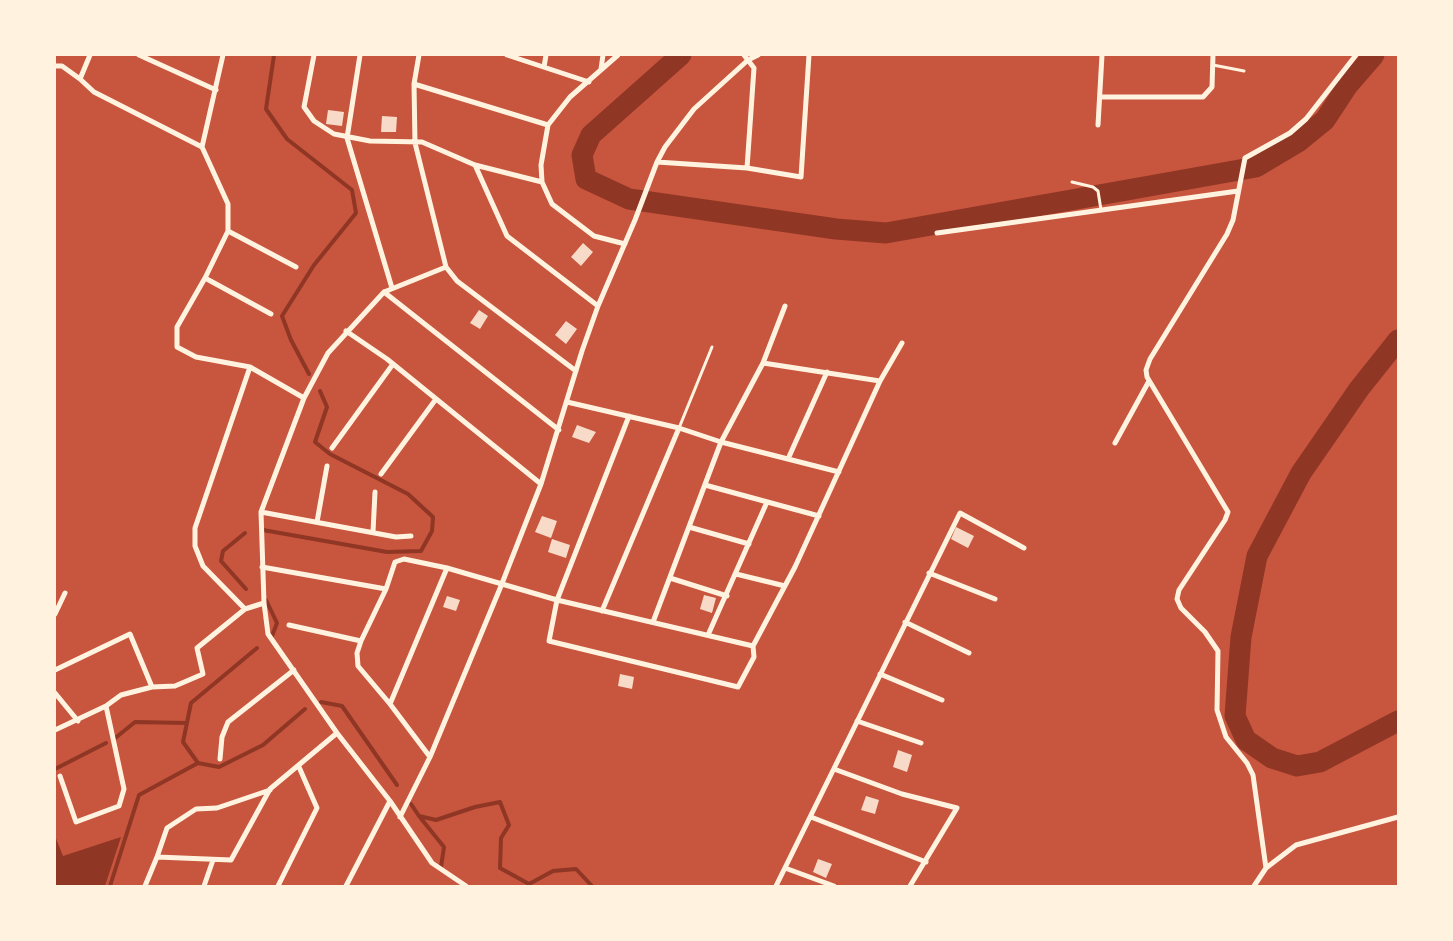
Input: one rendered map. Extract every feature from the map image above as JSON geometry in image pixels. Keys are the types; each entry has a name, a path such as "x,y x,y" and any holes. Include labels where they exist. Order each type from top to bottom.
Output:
{"street":[{"path":"80,79 90,55"},
{"path":"139,55 216,90"},
{"path":"223,55 202,147 228,204 228,231 205,278 177,327 177,347 196,357 250,368 304,398"},
{"path":"314,55 304,107 314,122 334,134 347,138 422,142 475,165 542,182"},
{"path":"360,55 347,138 392,288"},
{"path":"419,55 414,84 415,142 446,267 457,281 576,371"},
{"path":"507,55 589,82"},
{"path":"544,67 546,55"},
{"path":"601,70 603,55"},
{"path":"618,55 570,97 548,125 541,165 542,182 552,204 594,236 625,244"},
{"path":"744,55 754,68 747,168"},
{"path":"400,817 430,757 502,586 541,484 598,306 635,220 657,162 665,147 694,109 748,60 758,55"},
{"path":"657,162 747,168 801,177 809,55"},
{"path":"1098,125 1102,55"},
{"path":"1100,97 1203,97 1212,87 1213,55"},
{"path":"1266,868 1252,775 1246,763 1226,737 1217,710 1218,651 1205,632 1181,608 1177,599 1180,590 1225,520 1228,512 1149,381 1146,370 1150,359 1227,234 1233,220 1244,158 1290,133 1306,119 1356,55"},
{"path":"55,66 62,66 94,92 202,147"},
{"path":"414,84 548,125"},
{"path":"475,165 507,236 598,306"},
{"path":"936,233 1238,191"},
{"path":"228,231 296,267"},
{"path":"446,267 384,292 328,353 304,398 261,512 262,567 268,634 337,733 390,801 432,863 466,886"},
{"path":"205,278 271,314"},
{"path":"384,292 559,430"},
{"path":"653,622 721,442 762,363 785,306"},
{"path":"346,332 393,364 541,484"},
{"path":"629,416 557,600 549,641 738,687 754,657 753,646 819,516 880,381 902,343"},
{"path":"762,363 880,381"},
{"path":"332,448 393,364"},
{"path":"245,609 203,566 195,546 195,528 250,368"},
{"path":"788,459 827,372"},
{"path":"1116,443 1149,381"},
{"path":"381,474 436,399"},
{"path":"567,402 679,428 721,442 839,472"},
{"path":"602,611 679,428"},
{"path":"317,522 326,466"},
{"path":"705,486 819,516"},
{"path":"373,532 375,492"},
{"path":"708,635 727,596 767,502"},
{"path":"261,512 396,537 411,536"},
{"path":"776,886 960,513 1024,548"},
{"path":"689,527 748,544"},
{"path":"430,757 390,704 358,666 357,653 361,641 386,589 394,562 404,559 447,568 502,586 753,646"},
{"path":"262,567 386,589"},
{"path":"390,704 447,568"},
{"path":"929,573 995,599"},
{"path":"736,574 785,586"},
{"path":"670,578 727,596"},
{"path":"55,614 65,593"},
{"path":"55,730 106,706 122,696 152,687 175,686 203,674 196,648 245,609 264,603"},
{"path":"905,622 969,653"},
{"path":"289,624 361,641"},
{"path":"55,670 130,634 152,687"},
{"path":"220,759 222,737 228,722 294,670"},
{"path":"880,674 942,700"},
{"path":"55,693 78,720"},
{"path":"60,776 76,822 119,806 124,789 106,706"},
{"path":"857,721 921,743"},
{"path":"145,886 167,828 196,809 217,808 270,789 299,767 337,733"},
{"path":"278,886 317,808 299,767"},
{"path":"834,769 902,794 958,808 910,886"},
{"path":"157,857 231,860 270,789"},
{"path":"346,886 390,801"},
{"path":"811,817 926,862"},
{"path":"1254,886 1266,868 1296,845 1398,817"},
{"path":"204,886 213,860"},
{"path":"785,868 834,886"}],"lane":[{"path":"1213,65 1244,71"},
{"path":"1072,182 1093,187 1098,191 1102,210"},
{"path":"679,428 712,347"}],"shaded area":[{"path":"55,836 63,856 121,837 105,886 55,886"}],"building":[{"path":"328,110 344,112 342,126 326,124"},
{"path":"382,116 397,117 396,132 381,132"},
{"path":"583,243 593,252 581,266 571,257"},
{"path":"479,310 488,316 480,329 470,323"},
{"path":"566,321 577,329 566,344 555,335"},
{"path":"577,425 596,432 589,443 572,437"},
{"path":"542,516 557,521 551,538 535,532"},
{"path":"956,527 974,536 968,548 951,539"},
{"path":"552,539 570,545 566,558 548,552"},
{"path":"704,595 716,598 712,613 700,609"},
{"path":"447,596 460,600 456,611 443,607"},
{"path":"620,674 634,677 632,689 618,686"},
{"path":"898,750 912,755 907,772 893,767"},
{"path":"866,796 879,800 875,814 861,810"},
{"path":"818,859 832,864 826,878 813,872"}],"waterway":[{"path":"274,55 266,109 287,139 352,190 356,213 314,265 282,316 291,340 309,374"},
{"path":"681,55 591,135 582,155 586,179 629,199 836,229 886,233 1256,167 1298,142 1325,120 1348,85 1374,55"},
{"path":"1398,340 1359,389 1301,473 1257,556 1241,637 1235,716 1246,740 1272,758 1297,766 1320,762 1398,721"},
{"path":"263,530 387,552 421,551 432,531 433,517 408,494 330,454 315,442 327,407 320,391"},
{"path":"245,533 223,551 221,561 246,589"},
{"path":"266,600 277,623 272,636"},
{"path":"257,648 191,703 183,742 198,763 219,767 263,745 305,709"},
{"path":"321,702 342,706 397,785"},
{"path":"114,739 135,722 187,723"},
{"path":"55,769 106,743"},
{"path":"110,886 139,795 198,763"},
{"path":"411,804 419,816 436,820 475,807 500,802 509,825 501,838 500,868 529,884 553,871 576,869 592,886"},
{"path":"419,816 444,847 441,867"}]}
